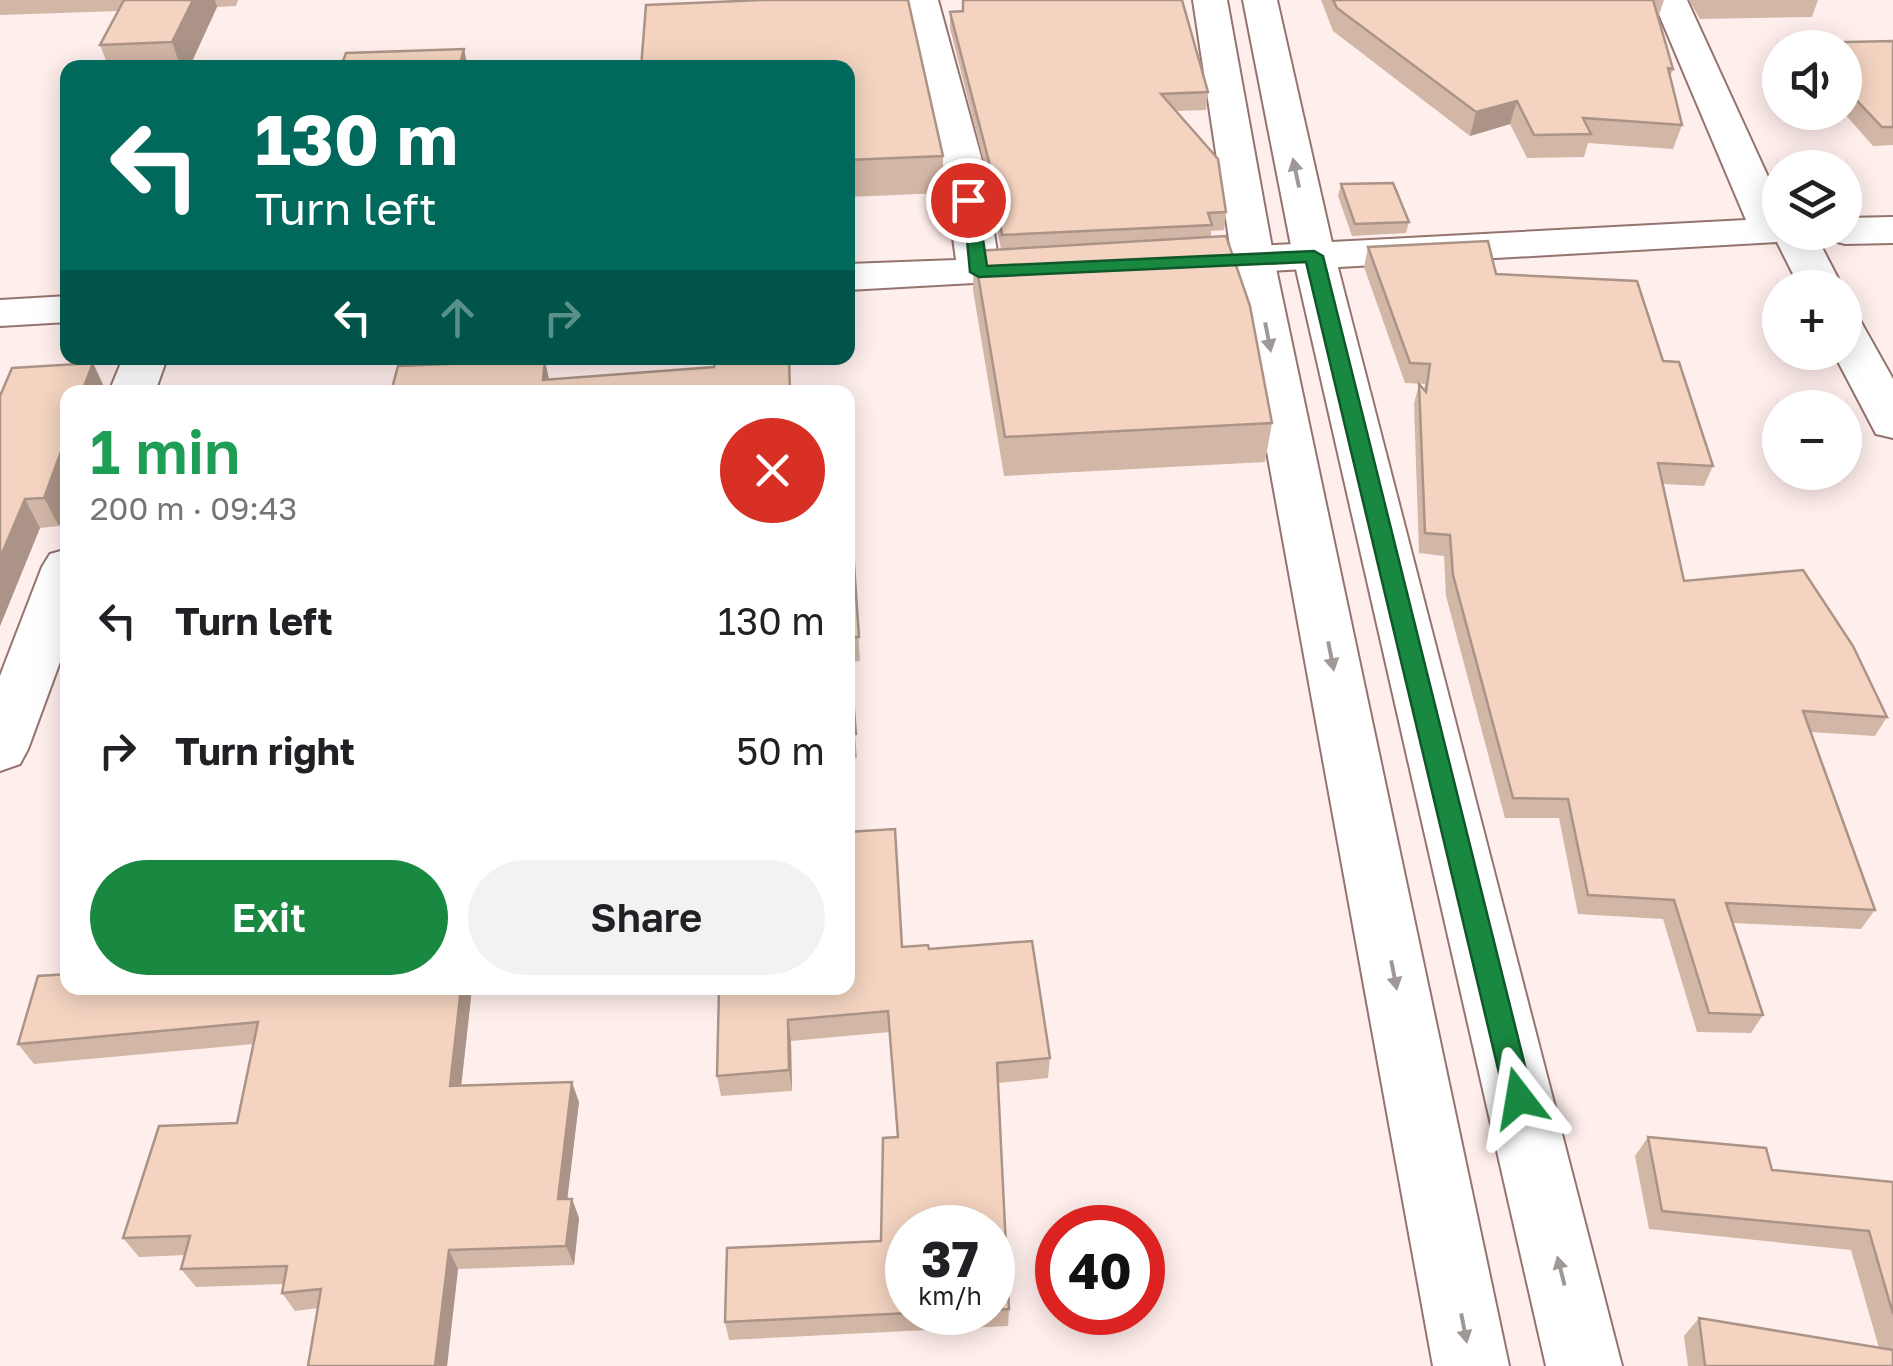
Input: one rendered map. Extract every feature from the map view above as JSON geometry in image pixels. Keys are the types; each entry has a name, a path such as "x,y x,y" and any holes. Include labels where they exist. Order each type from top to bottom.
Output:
{"street":[{"path":"921,0 963,164 979,272"},
{"path":"1210,0 1253,259 1472,1366"},
{"path":"1260,0 1314,256 1584,1366"},
{"path":"1670,0 1762,191"},
{"path":"1862,231 1893,230"},
{"path":"1155,264 1762,233"},
{"path":"855,277 1077,268"},
{"path":"0,312 60,309"},
{"path":"1862,364 1893,423"},
{"path":"0,749 60,588"}],"building":[{"path":"124,0 193,0 172,42 100,45"},
{"path":"908,0 943,156 855,160 855,60 642,60 646,5"},
{"path":"963,0 1182,0 1208,92 1161,94 1218,159 1226,212 1208,213 1212,225 1002,235 994,187 997,173 992,173 950,12 963,11"},
{"path":"1333,0 1653,0 1673,69 1668,68 1682,125 1583,118 1591,134 1534,135 1517,101 1476,112 1337,8"},
{"path":"1893,41 1893,127 1882,127 1862,106 1862,42"},
{"path":"464,49 461,60 343,60 346,53"},
{"path":"1393,183 1409,222 1355,224 1341,184"},
{"path":"1226,236 1250,306 1272,423 1005,437 974,251"},
{"path":"1488,241 1496,274 1637,281 1663,361 1679,362 1713,466 1658,463 1684,581 1803,570 1853,646 1887,717 1803,711 1875,910 1726,903 1763,1015 1709,1013 1674,900 1588,895 1568,799 1513,798 1453,575 1450,535 1425,533 1419,384 1426,392 1430,364 1410,363 1368,247"},
{"path":"92,365 85,385 60,385 60,455 44,498 25,499 0,558 0,396 12,368"},
{"path":"544,365 543,380 789,365 790,385 393,385 398,366"},
{"path":"855,579 859,637 855,637"},
{"path":"895,829 902,947 928,945 929,949 1032,941 1050,1058 997,1063 1004,1205 885,1205 885,1314 725,1322 727,1248 881,1241 883,1138 898,1137 888,1011 788,1020 789,1070 717,1076 719,995 855,995 855,832"},
{"path":"60,975 60,995 460,995 450,1086 572,1082 558,1199 572,1199 566,1246 449,1250 435,1366 308,1366 321,1289 282,1293 287,1266 181,1269 190,1236 123,1238 159,1126 237,1123 258,1022 18,1044 38,976"},
{"path":"1648,1137 1766,1148 1772,1170 1893,1182 1893,1314 1869,1231 1662,1211"},
{"path":"1699,1318 1893,1350 1893,1366 1705,1366"}],"route":[{"path":"968,200 979,272 1314,256 1519,1098"}]}
